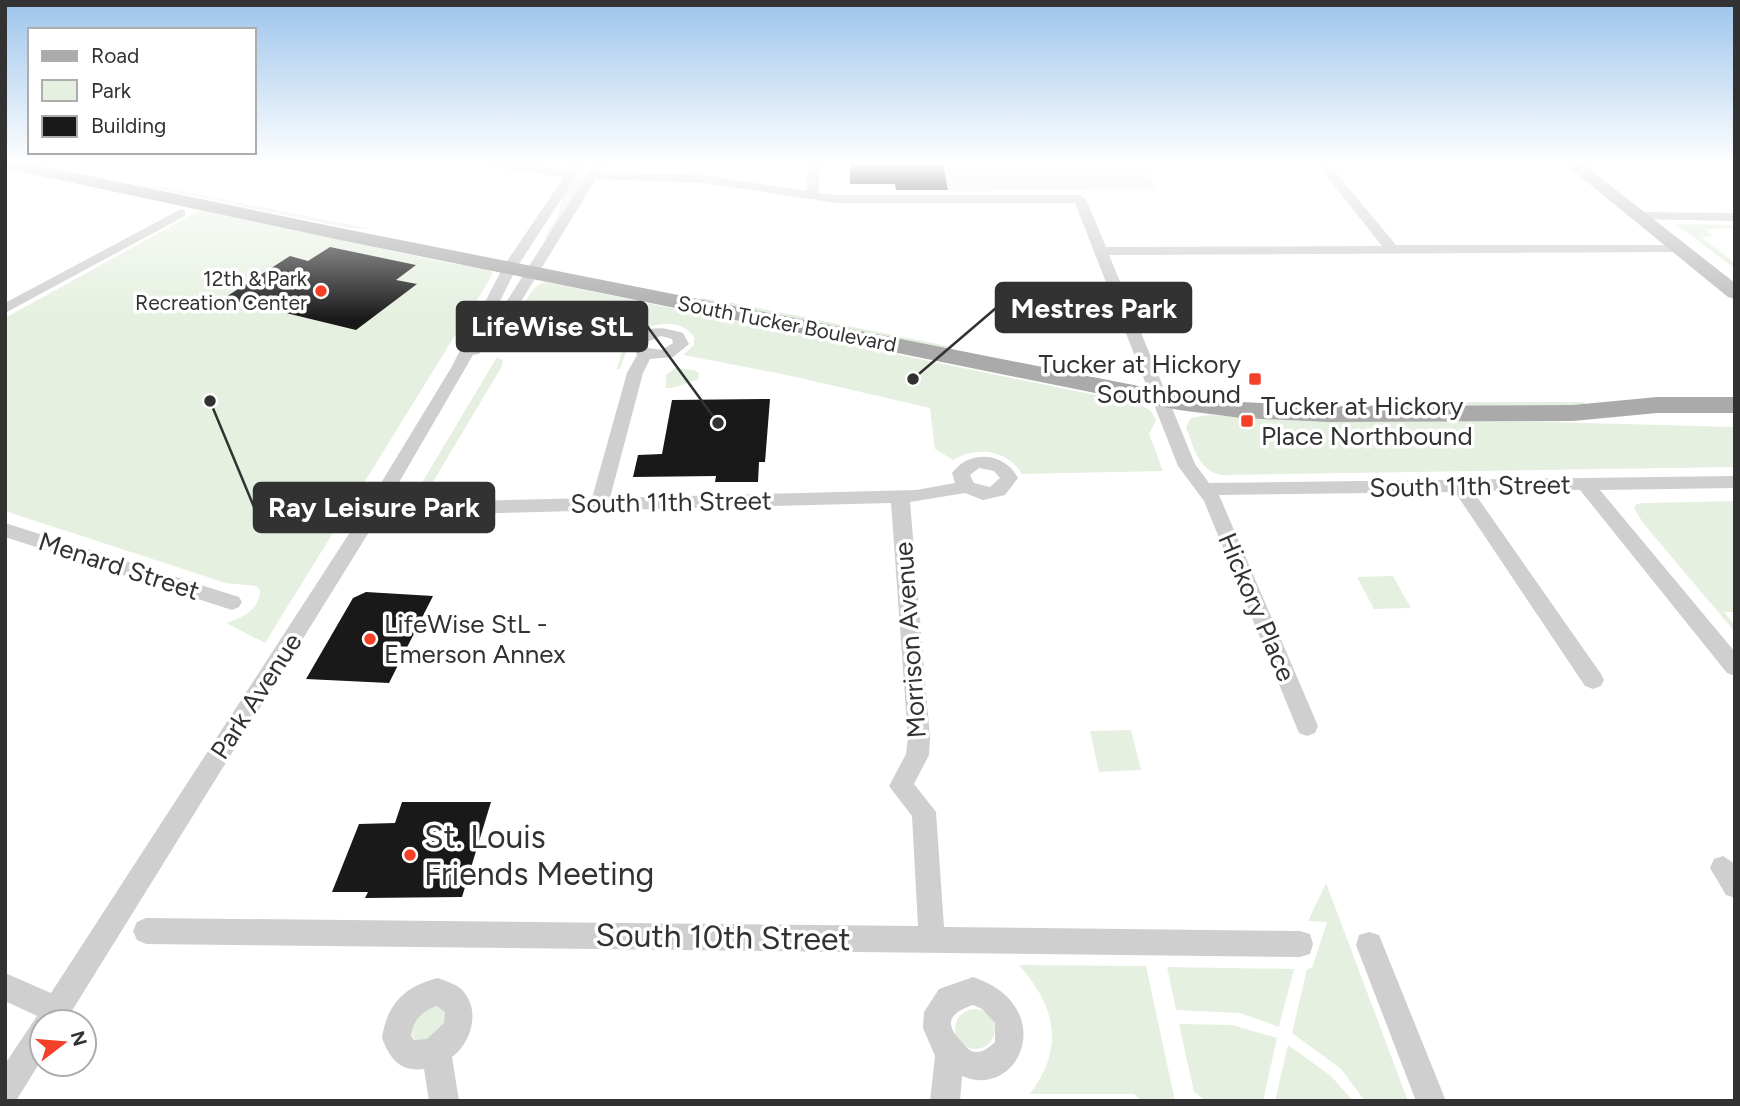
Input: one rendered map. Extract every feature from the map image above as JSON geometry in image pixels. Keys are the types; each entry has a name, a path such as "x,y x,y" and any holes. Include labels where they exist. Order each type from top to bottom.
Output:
{"main road":[{"name":"South Tucker Boulevard","path":"277,216 1156,389 1241,410 1326,414 1573,413 1657,405 1735,405"},
{"name":"South Tucker Boulevard","path":"309,216 525,263"},
{"path":"1638,216 1735,293"}],"street":[{"path":"5,309 12,299 176,216"},
{"name":"Park Avenue","path":"58,1008 374,510 525,263 550,216"},
{"name":"Park Avenue","path":"459,368 502,321 525,263 561,216"},
{"name":"Hickory Place","path":"1087,216 1187,466 1206,489 1307,726"},
{"path":"1364,216 1392,250"},
{"path":"1638,216 1735,217"},
{"path":"1101,251 1678,248"},
{"path":"599,504 635,373 645,354"},
{"name":"South 11th Street","path":"1206,489 1735,482"},
{"path":"1585,484 1735,667"},
{"path":"1460,486 1593,680"},
{"name":"South 11th Street","path":"374,510 900,496 936,494 967,487"},
{"name":"Morrison Avenue","path":"900,496 919,738 917,755 901,786 924,812 932,940"},
{"name":"Menard Street","path":"5,530 232,603"},
{"name":"South 10th Street","path":"146,931 1300,944"},
{"path":"1369,945 1431,1101"},
{"path":"5,987 31,1008"},
{"path":"436,1051 444,1101"},
{"name":"Park Avenue","path":"5,1091 28,1055"},
{"path":"945,1101 949,1058"}],"green space":[{"path":"190,216 226,216 448,263 490,269 493,274 265,643 226,623 254,607 260,590 256,586 226,583 5,511 5,318"},
{"path":"288,216 304,216 371,229 349,228"},
{"path":"558,216 562,216 549,237 545,237"},
{"path":"1676,224 1735,225 1735,228 1705,229 1713,236 1701,237 1735,263 1735,269"},
{"path":"545,282 1139,404 1151,411 1156,420 1149,434 1163,471 1022,474 1008,459 990,452 971,453 953,460 935,449 930,408 787,375 683,355 694,345 694,337 688,330 673,324 655,325 632,336 620,369 617,369 629,324 624,323 617,343 548,342 560,315 520,309 535,287"},
{"path":"702,298 952,347 951,350 701,300"},
{"path":"497,357 503,361 501,368 427,492 417,491"},
{"path":"676,368 694,370 699,373 698,380 666,388 666,375"},
{"path":"1462,402 1584,402 1587,405 1378,406"},
{"path":"1209,415 1318,422 1548,422 1735,427 1735,467 1222,475 1207,469 1202,463 1186,427 1191,418"},
{"path":"1735,501 1735,612 1724,612 1735,625 1735,632 1643,523 1634,508 1637,504 1644,503"},
{"path":"1393,576 1411,608 1374,609 1357,577"},
{"path":"1131,730 1141,770 1099,772 1090,731"},
{"path":"1326,883 1408,1101 1365,1101 1341,1069 1292,1033 1307,969 1312,968 1327,922 1308,921"},
{"path":"1019,965 1146,966 1175,1101 1142,1101 1134,1094 1030,1094 1048,1060 1052,1028 1041,996"},
{"path":"1167,967 1294,969 1279,1027 1240,1013 1176,1010"},
{"path":"441,1004 449,1018 433,1040 415,1040 410,1030 417,1011"},
{"path":"975,1009 989,1015 995,1029 989,1043 975,1049 961,1043 955,1029 961,1015"},
{"path":"1179,1024 1232,1025 1277,1038 1263,1101 1206,1101 1194,1092"},
{"path":"1288,1045 1331,1076 1353,1101 1275,1101"}],"building":[{"name":"12th & Park Recreation Center","path":"330,247 416,265 396,280 417,284 356,330 224,298 290,256 308,261"},
{"path":"770,399 765,462 759,462 758,482 715,482 716,476 633,477 638,455 662,454 672,400"},
{"name":"LifeWise StL - Emerson Annex","path":"366,592 433,596 389,683 306,679 353,598"},
{"name":"St. Louis Friends Meeting","path":"402,802 491,802 462,897 365,898 368,892 332,892 359,824 395,823"}],"place":[{"name":"12th & Park Recreation Center","path":"321,291"},
{"name":"Mestres Park","path":"913,379"},
{"name":"Tucker at Hickory Southbound","path":"1255,379"},
{"name":"Ray Leisure Park","path":"210,401"},
{"name":"Tucker at Hickory Place Northbound","path":"1247,421"},
{"name":"LifeWise StL","path":"718,423"},
{"name":"LifeWise StL - Emerson Annex","path":"370,639"},
{"name":"St. Louis Friends Meeting","path":"410,855"}]}
